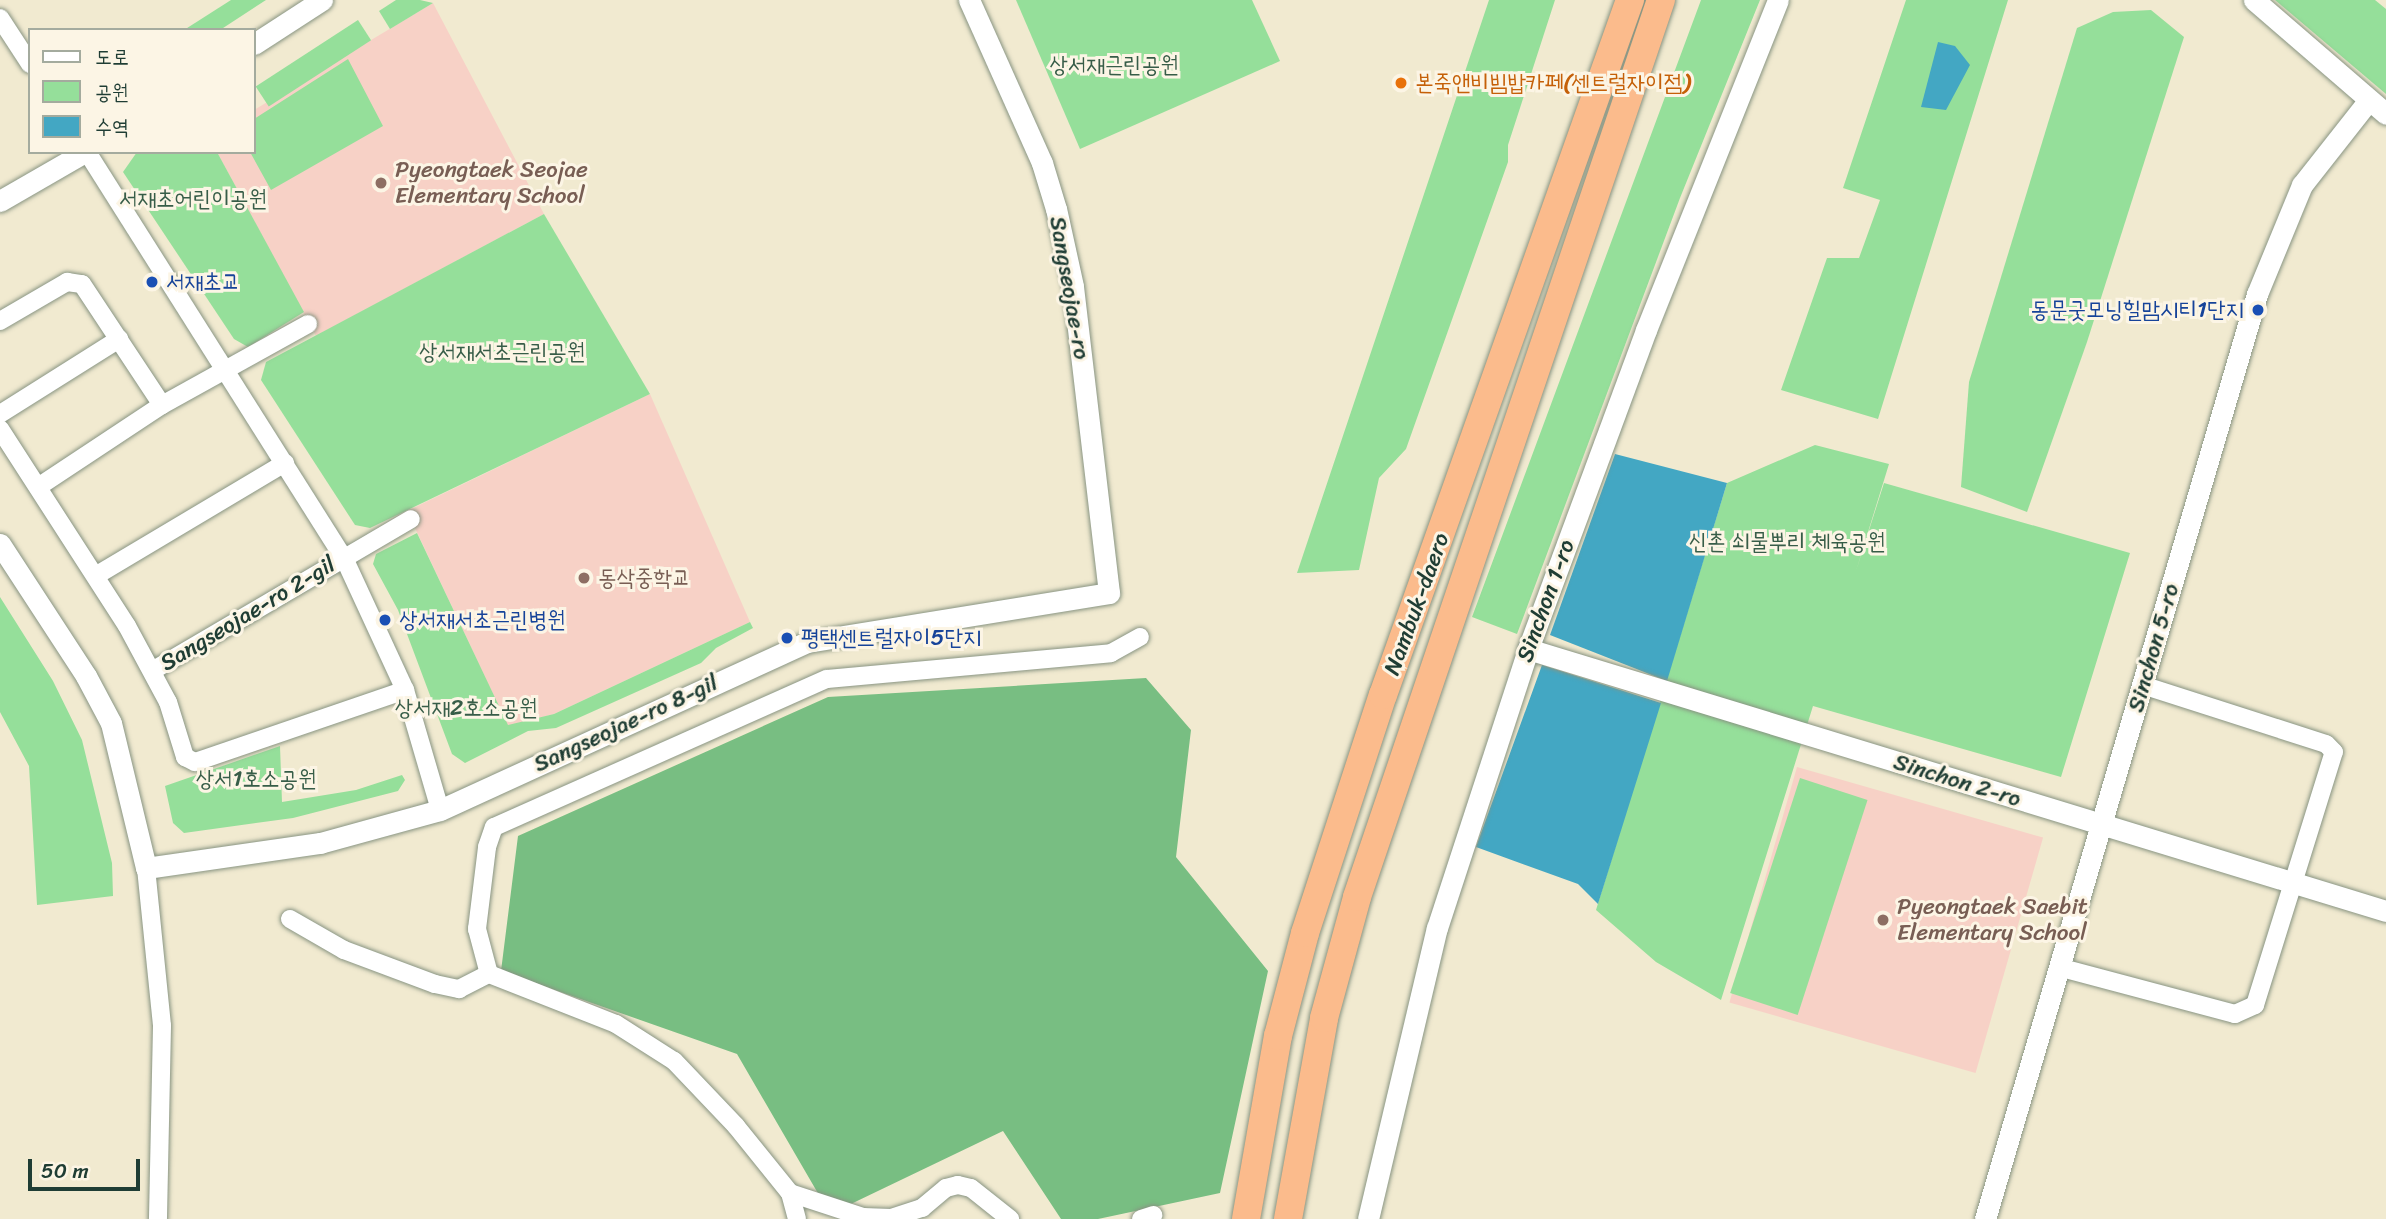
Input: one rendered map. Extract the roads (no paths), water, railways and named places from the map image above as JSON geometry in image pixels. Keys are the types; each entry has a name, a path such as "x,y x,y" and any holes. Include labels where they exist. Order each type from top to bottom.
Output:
{"highway":[{"path":"1616,0 1616,43"},
{"name":"Nambuk-daero","path":"1246,1219 1278,1036 1330,854 1630,0"},
{"name":"Nambuk-daero","path":"1288,1219 1324,1018 1357,898 1661,0"},
{"path":"1648,39 1668,0"}],"street":[{"path":"256,43 321,0"},
{"name":"Sangseojae-ro","path":"969,0 1042,163 1056,209 1073,286 1109,593"},
{"name":"Sinchon 1-ro","path":"1368,1219 1437,928 1528,649 1646,330 1778,0"},
{"path":"2254,0 2378,107"},
{"path":"0,18 7,45 28,62"},
{"name":"Sinchon 5-ro","path":"1986,1219 2104,825 2257,294 2302,185 2378,107"},
{"path":"0,201 82,154"},
{"name":"Sangseojae-ro 2-gil","path":"87,154 226,367 344,558 405,690 440,810"},
{"path":"0,321 73,282 87,288 162,405"},
{"path":"38,487 162,405 226,367 308,324"},
{"path":"0,414 119,339"},
{"path":"0,429 97,575 168,702 180,749 195,762 405,690"},
{"path":"97,575 285,463"},
{"path":"344,558 411,519"},
{"path":"0,544 86,676 111,723 146,868 162,1026 158,1219"},
{"name":"Sangseojae-ro 2-gil","path":"152,671 344,558"},
{"name":"Sangseojae-ro 8-gil","path":"146,868 320,844 440,810 807,642 1109,593"},
{"path":"489,974 477,929 487,847 494,827 516,814 634,767 827,679 1111,653 1140,637"},
{"name":"Sinchon 2-ro","path":"1528,649 2386,912"},
{"path":"2062,968 2235,1014 2255,1005 2334,752 2326,744 2143,685"},
{"path":"290,919 344,950 435,985 459,989 489,974 616,1024 674,1061 736,1126 790,1193 797,1219"},
{"path":"790,1193 863,1217 891,1218 922,1208 946,1188 958,1185 971,1188 1010,1219"}],"water":[{"path":"1938,42 1955,46 1970,65 1946,110 1921,107"},
{"path":"1615,454 1727,483 1667,681 1550,635"},
{"path":"1542,665 1661,703 1598,904 1578,884 1476,847"}],"place":[{"name":"본죽앤비빔밥카페(센트럴자이점)","path":"1401,83"},
{"name":"Pyeongtaek Seojae Elementary School","path":"381,183"},
{"name":"서재초교","path":"152,282"},
{"name":"동문굿모닝힐맘시티1단지","path":"2258,310"},
{"name":"동삭중학교","path":"584,578"},
{"name":"상서재서초근린병원","path":"385,620"},
{"name":"평택센트럴자이5단지","path":"787,638"},
{"name":"Pyeongtaek Saebit Elementary School","path":"1883,920"}],"park label":[{"name":"상서재근린공원","path":"1114,65"},
{"name":"서재초어린이공원","path":"193,199"},
{"name":"상서재서초근린공원","path":"502,352"},
{"name":"신촌 쇠물뿌리 체육공원","path":"1787,542"},
{"name":"상서재2호소공원","path":"466,708"},
{"name":"상서1호소공원","path":"256,779"}]}
